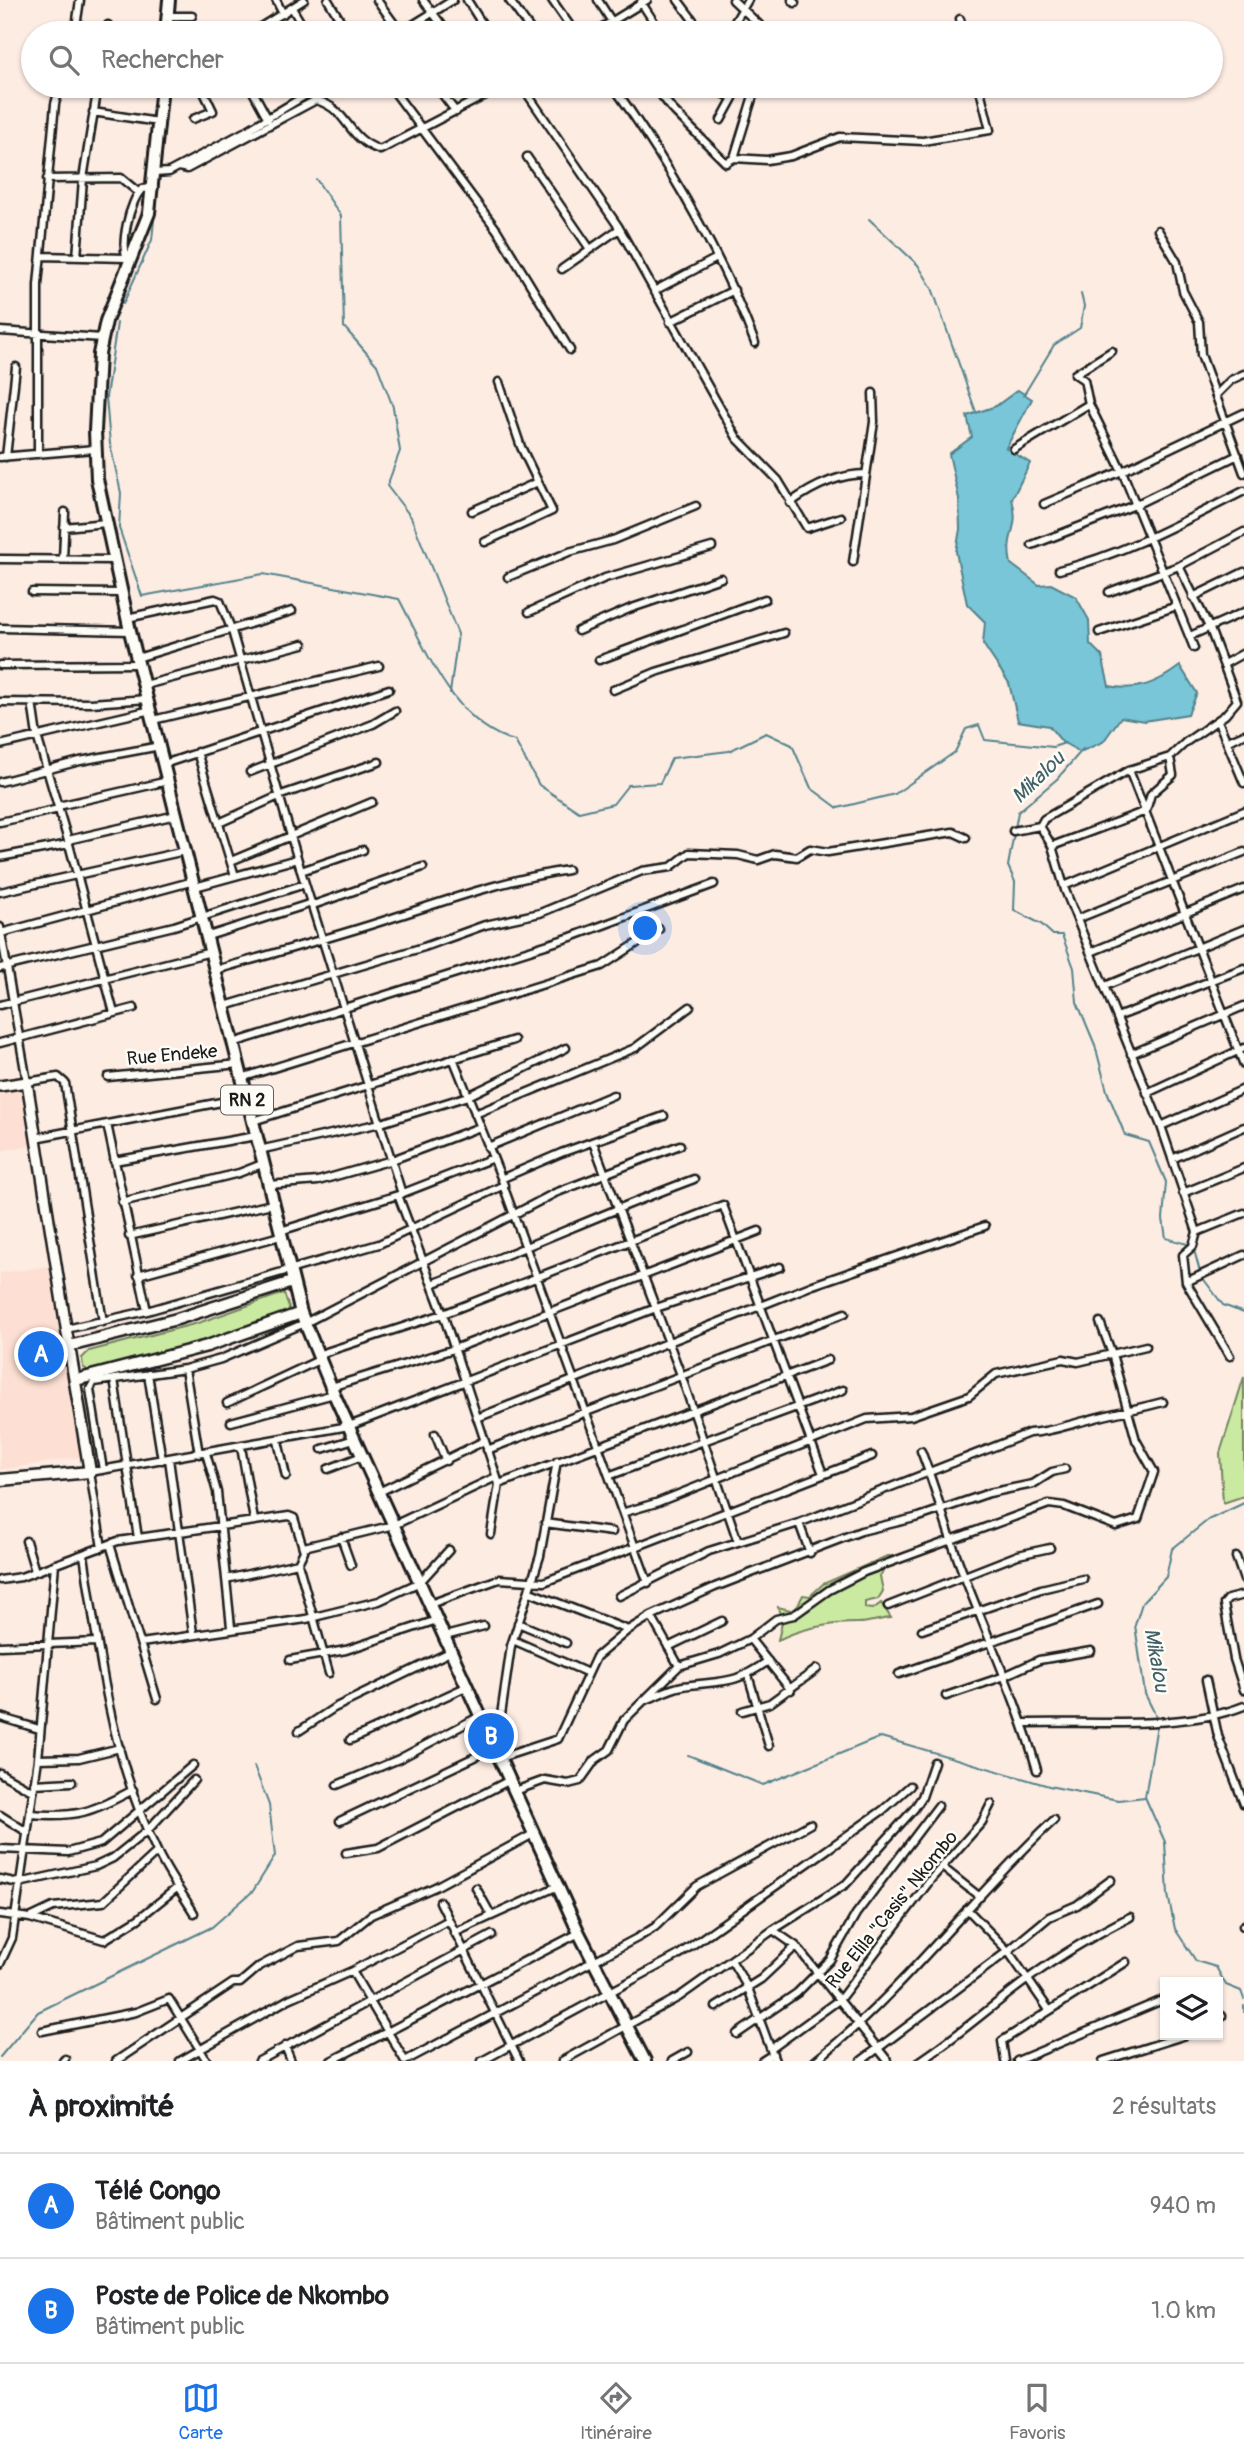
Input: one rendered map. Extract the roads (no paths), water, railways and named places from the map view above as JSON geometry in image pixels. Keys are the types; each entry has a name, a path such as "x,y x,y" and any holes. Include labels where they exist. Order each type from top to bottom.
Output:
{"highway":[{"path":"167,21 169,0"},
{"name":"RN 2","path":"161,98 154,188 143,233 128,260 102,338 95,449 106,523 130,631 208,936 290,1277 303,1318 362,1457 579,1933 641,2060"}],"main road":[{"path":"0,1480 90,1472 69,1346 149,1328 290,1277"},
{"path":"76,1380 303,1318"}],"street":[{"path":"77,21 80,0"},
{"path":"276,0 283,14"},
{"path":"273,21 304,0"},
{"path":"328,0 341,21"},
{"path":"377,0 392,21"},
{"path":"423,0 438,21"},
{"path":"418,21 453,0"},
{"path":"467,0 480,21"},
{"path":"509,0 524,21"},
{"path":"552,0 567,21"},
{"path":"598,0 610,21"},
{"path":"678,0 693,20"},
{"path":"733,0 756,21"},
{"path":"734,21 748,0"},
{"path":"613,21 643,1 655,21"},
{"path":"292,9 300,21"},
{"path":"167,16 192,16"},
{"path":"38,454 41,256 56,98"},
{"path":"77,257 83,179 96,98"},
{"path":"193,119 213,111 207,98"},
{"path":"257,98 268,119"},
{"path":"248,134 302,98"},
{"path":"399,98 496,230 570,350"},
{"path":"445,98 456,112"},
{"path":"155,173 179,167 187,169 316,100 342,115 349,130 363,144 380,150 482,98"},
{"path":"530,98 619,229 737,438 778,480 807,528 841,517"},
{"path":"621,98 654,144 668,173 706,231 755,343"},
{"path":"665,98 723,162 734,158 768,160 791,156 840,137 923,141 990,130 982,98"},
{"path":"721,120 732,98"},
{"path":"734,158 752,98"},
{"path":"93,112 158,122"},
{"path":"527,157 590,249"},
{"path":"47,178 121,178 138,192"},
{"path":"138,192 154,188"},
{"path":"41,256 128,260 124,237 138,192"},
{"path":"562,269 619,229"},
{"path":"1158,230 1175,258 1183,291 1199,322 1201,355 1244,472"},
{"path":"654,291 717,258"},
{"path":"670,322 734,290"},
{"path":"0,331 102,338"},
{"path":"1112,351 1075,374 1084,380 1090,404 1122,471 1194,648"},
{"path":"16,367 3,457 95,449"},
{"path":"1217,394 1231,380 1244,374"},
{"path":"485,542 552,511 521,447 499,382"},
{"path":"853,562 874,422 873,393"},
{"path":"1014,449 1090,404"},
{"path":"1044,504 1122,471 1244,413"},
{"path":"1032,545 1135,505 1238,454"},
{"path":"790,503 824,484 854,474 866,474"},
{"path":"472,511 538,482"},
{"path":"1059,570 1090,563 1149,539 1244,491"},
{"path":"508,577 569,552 613,540 696,506"},
{"path":"63,559 65,512"},
{"path":"64,527 106,523"},
{"path":"1109,593 1164,573 1244,532"},
{"path":"529,612 605,578 712,547"},
{"path":"0,559 114,561"},
{"path":"1013,831 1040,826 1044,820 1129,770 1170,757 1186,741 1218,721 1237,701 1210,629 1179,566"},
{"path":"1193,597 1244,572"},
{"path":"578,631 629,609 721,578"},
{"path":"32,592 122,593"},
{"path":"127,618 215,599 220,601 232,631 281,795 297,859 381,1124 400,1194 498,1480 491,1534"},
{"path":"599,660 765,599"},
{"path":"1099,632 1177,606"},
{"path":"0,665 138,661 292,611"},
{"path":"1190,636 1244,612"},
{"path":"0,628 130,631"},
{"path":"614,690 656,672 784,633"},
{"path":"145,685 303,644"},
{"path":"1224,664 1244,653"},
{"path":"0,745 151,710 251,697 379,666"},
{"path":"164,764 389,689"},
{"path":"1236,695 1244,692"},
{"path":"0,702 151,710"},
{"path":"32,702 37,736 69,842 114,1013"},
{"path":"250,772 373,724 395,712"},
{"path":"1218,721 1244,783"},
{"path":"1228,741 1244,734"},
{"path":"0,782 46,769 160,746"},
{"path":"197,752 235,876"},
{"path":"1146,811 1151,794 1173,775 1170,757"},
{"path":"219,824 281,795 379,762"},
{"path":"1129,770 1224,1015 1241,1050 1244,1065"},
{"path":"0,822 168,780"},
{"path":"231,861 372,802"},
{"path":"1052,846 1146,811"},
{"path":"1064,886 1244,811"},
{"path":"0,857 176,815"},
{"path":"1040,826 1052,846 1064,886 1161,1126 1197,1232 1193,1246 1182,1255 1186,1282 1230,1356"},
{"path":"225,1006 485,925 542,912 642,871 671,867 689,853 738,855 758,860 775,854 797,857 810,849 828,852 953,832 966,838"},
{"path":"0,892 185,850"},
{"path":"301,871 363,850"},
{"path":"1077,919 1244,852"},
{"path":"69,1346 14,1001 4,967 1,930 297,859"},
{"path":"208,936 423,867"},
{"path":"216,970 501,883 568,870"},
{"path":"4,967 203,918 305,884"},
{"path":"233,1044 571,937 714,884"},
{"path":"1091,951 1244,889"},
{"path":"241,1078 602,966 659,929"},
{"path":"1105,986 1244,929"},
{"path":"0,1005 211,952"},
{"path":"1117,1017 1244,968"},
{"path":"1131,1054 1244,1006"},
{"path":"475,1114 635,1048 690,1007"},
{"path":"0,1043 134,1008"},
{"path":"253,1121 514,1040"},
{"path":"259,1150 381,1124 468,1096 566,1048"},
{"path":"1147,1093 1241,1050"},
{"path":"453,1058 539,1278 586,1413 625,1512 648,1583"},
{"name":"Rue Endeke","path":"108,1077 239,1064"},
{"path":"0,1086 54,1077 64,1080 103,1322"},
{"path":"1161,1126 1244,1089"},
{"path":"488,1147 613,1095"},
{"path":"35,1138 247,1097"},
{"path":"66,1329 290,1277 379,1244 503,1182 593,1142 664,1116"},
{"path":"107,1124 147,1311"},
{"path":"267,1185 318,1181 392,1160 480,1126"},
{"path":"1172,1159 1244,1127"},
{"path":"114,1161 256,1136"},
{"path":"593,1142 681,1375 730,1511 738,1542"},
{"path":"103,1470 90,1389 94,1382 185,1369 221,1359 425,1262 555,1193 680,1145"},
{"path":"138,1275 400,1194 493,1158"},
{"path":"122,1202 239,1173 262,1164"},
{"path":"1183,1193 1244,1168"},
{"path":"432,1283 526,1249 553,1234 694,1179"},
{"path":"129,1236 272,1204"},
{"path":"227,1403 318,1357 443,1314 723,1206 823,1475"},
{"path":"1197,1232 1244,1213"},
{"path":"477,1418 761,1305 985,1226"},
{"path":"232,1422 454,1349 759,1231"},
{"path":"1186,1282 1244,1255"},
{"path":"102,1548 90,1472 278,1441 349,1426 656,1308 780,1267"},
{"path":"487,1450 845,1313"},
{"path":"346,1853 379,1848 513,1786 545,1780 568,1784 580,1781 595,1760 609,1750 620,1725 679,1665 719,1654 750,1639 776,1619 794,1615 830,1590 864,1572 1049,1504 1064,1506 1116,1526 1138,1519 1154,1472 1136,1440 1112,1354 1100,1322"},
{"path":"625,1512 656,1503 867,1419 911,1416 969,1396 996,1374 1063,1359 1078,1362 1146,1346"},
{"path":"304,1547 394,1525 498,1480 557,1461 784,1374 828,1360"},
{"path":"185,1369 203,1453 213,1473 231,1627"},
{"path":"148,1374 181,1531 193,1633"},
{"path":"114,1379 138,1538"},
{"path":"611,1475 843,1391"},
{"path":"619,1596 695,1557 930,1474 1029,1433 1054,1432 1088,1419 1163,1402"},
{"path":"435,1434 446,1461"},
{"path":"322,1449 354,1439"},
{"path":"278,1441 286,1476"},
{"path":"379,1492 484,1441"},
{"path":"241,1447 254,1520"},
{"path":"921,1451 951,1542 1002,1677 1024,1723 1037,1770"},
{"path":"430,1604 499,1578 544,1583 872,1456"},
{"path":"328,1469 362,1457"},
{"path":"340,1821 475,1757 494,1744 502,1713 513,1640 533,1582 557,1461"},
{"path":"500,1758 558,1739 600,1652 628,1630 652,1616 715,1587 810,1553 861,1531 989,1493 1033,1484 1052,1472 1065,1469"},
{"path":"0,1580 14,1579 110,1544 181,1531 293,1516 304,1547 304,1557 298,1563 226,1579"},
{"path":"799,1522 810,1553"},
{"path":"545,1523 612,1532"},
{"path":"341,1537 351,1565"},
{"path":"26,1541 35,1571"},
{"path":"110,1544 157,1699"},
{"path":"888,1606 1018,1555 1050,1548"},
{"path":"141,1643 231,1627 313,1617 379,1601 420,1582 449,1550"},
{"path":"84,1555 111,1722 157,1852 194,1913"},
{"path":"1236,1557 1244,1580"},
{"path":"298,1563 329,1673"},
{"path":"0,1964 12,1938 38,1759 55,1564"},
{"path":"922,1630 1041,1589 1083,1578"},
{"path":"530,1592 628,1630"},
{"path":"1244,1595 1228,1599 1224,1604 1234,1659 1244,1690"},
{"path":"899,1674 1098,1604"},
{"path":"652,1616 679,1665"},
{"path":"290,1660 322,1655 437,1620"},
{"path":"668,1647 722,1621"},
{"path":"518,1623 566,1643"},
{"path":"445,1636 484,1626"},
{"path":"750,1639 791,1690"},
{"path":"513,1640 588,1673"},
{"path":"0,1646 97,1642"},
{"path":"299,1731 334,1708 452,1651"},
{"path":"946,1696 1002,1677 1039,1660 1091,1651"},
{"path":"644,1700 683,1686 726,1683 748,1675 768,1661"},
{"path":"742,1711 791,1690 817,1669"},
{"path":"748,1675 769,1746"},
{"path":"1206,1680 1218,1736 1244,1804"},
{"path":"350,1740 468,1686"},
{"path":"1024,1723 1158,1721 1214,1715 1244,1706"},
{"path":"337,1785 399,1759 480,1716"},
{"path":"0,1717 39,1729"},
{"path":"38,1759 79,1758 120,1748"},
{"path":"562,2061 627,2028 679,1997 772,1930 846,1884 914,1809 922,1797 934,1762"},
{"path":"0,1849 68,1852 94,1846 109,1839 116,1828 193,1765"},
{"path":"0,1773 33,1787 72,1782"},
{"path":"0,1880 19,1883 96,1866 113,1858 148,1830 194,1780"},
{"path":"482,2061 608,1994 709,1935 883,1810 910,1786"},
{"path":"30,1814 62,1816 87,1813 133,1790"},
{"name":"Rue Elila \"Casis\" Nkombo","path":"762,2061 773,2055 840,1999 942,1867 982,1822 991,1804"},
{"path":"737,2034 797,1993 817,1973 841,1945 856,1914 938,1806"},
{"path":"0,1815 27,1832"},
{"path":"815,2061 859,2022 980,1897 1017,1854 1054,1820"},
{"path":"352,1971 371,1999 405,2061 593,1963 654,1927 697,1886 810,1824"},
{"path":"116,2061 183,2019 233,1983 240,1983 260,1966 296,1947 339,1941 371,1915 435,1887 535,1833"},
{"path":"30,1918 53,1907 103,1902 157,1852"},
{"path":"942,1867 980,1897"},
{"path":"861,2061 1049,1917 1077,1905 1111,1880"},
{"path":"454,1933 558,1886"},
{"path":"0,1914 30,1918 104,1940 138,1919 178,1887"},
{"path":"476,1888 491,1916"},
{"path":"440,1902 519,2061"},
{"path":"967,1909 1008,1951 1049,2010"},
{"path":"920,2061 1028,1979 1087,1939 1130,1917"},
{"path":"180,2061 289,1999 352,1971 449,1920"},
{"path":"772,1930 796,1947 888,2061"},
{"path":"331,2061 579,1933"},
{"path":"259,2061 492,1935"},
{"path":"716,2007 748,1988 796,1947"},
{"path":"731,1960 748,1988 773,2055"},
{"path":"1005,2061 1002,2041 1126,1962"},
{"path":"42,2031 136,2012 166,1999 172,2000 207,2061"},
{"path":"1017,2061 1160,2001"},
{"path":"1103,2061 1170,2040"},
{"path":"285,2046 292,2061"},
{"path":"672,2061 688,2052"}],"water":[{"path":"1018,390 1032,399 1006,448 1030,463 1012,499 1015,518 1009,545 1011,564 1039,585 1051,584 1076,597 1089,620 1090,644 1102,656 1109,686 1128,688 1146,685 1180,666 1197,693 1188,714 1144,721 1121,717 1103,742 1080,752 1062,742 1049,726 1018,721 1009,683 983,644 985,622 967,604 956,552 960,529 959,499 949,454 972,437 967,416 996,406"}],"waterway":[{"path":"316,179 341,216 344,327 377,365 393,407 400,451 387,486 411,517 458,634 450,693"},
{"name":"Mikalou","path":"869,219 918,265 932,288 976,412"},
{"path":"123,304 152,240 154,220"},
{"path":"1023,396 1054,345 1080,328 1084,306 1081,294"},
{"path":"117,323 106,397 110,444 121,493 119,528 142,596 263,574 399,599 444,683 458,702 493,732 515,741 539,785 579,812 613,804 628,785 660,783 672,758 729,751 766,733 792,745 811,788 838,808 895,794 955,752 966,729 979,725 985,740 1053,747 1065,743"},
{"name":"Mikalou","path":"1083,749 1057,779 1018,812 1008,866 1015,882 1014,910 1041,924 1053,935 1062,935 1074,968 1077,1002 1095,1045 1107,1091 1125,1135 1149,1142 1166,1182 1163,1219 1166,1238 1191,1245"},
{"name":"Mikalou","path":"1194,1250 1200,1272"},
{"name":"Mikalou","path":"1202,1277 1223,1305 1244,1313"},
{"name":"Mikalou","path":"1158,1720 1145,1694 1135,1625 1142,1603 1166,1577 1172,1549 1208,1520 1244,1503"},
{"name":"Mikalou","path":"1157,1725 1145,1797 1165,1842 1168,1895 1175,1929 1196,1961 1216,1967 1226,1985 1241,1991 1244,1999"},
{"path":"688,1755 763,1785 881,1737 1049,1786 1118,1800 1145,1797"},
{"path":"0,2057 38,2012 212,1927 253,1891 275,1856 269,1805 254,1766"},
{"name":"Mikalou","path":"1244,2006 1244,2012"}],"place":[{"name":"Télé Congo","path":"41,1354"},
{"name":"Poste de Police de Nkombo","path":"491,1736"}]}
